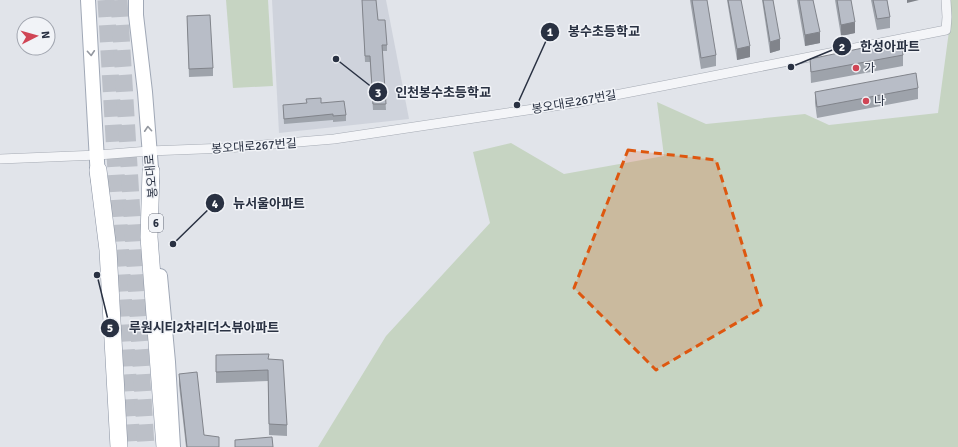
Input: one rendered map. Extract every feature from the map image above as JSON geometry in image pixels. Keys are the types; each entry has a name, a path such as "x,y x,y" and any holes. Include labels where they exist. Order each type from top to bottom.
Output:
{"highway":[{"path":"98,162 108,250 119,447"},
{"path":"151,171 149,237 165,447"}],"main road":[{"path":"88,0 98,162 101,260 112,447"},
{"path":"89,26 95,0"},
{"path":"131,0 136,15"},
{"name":"봉오대로","path":"136,0 136,15 146,92 149,151 167,354 173,447"}],"street":[{"name":"봉오대로267번길","path":"0,159 98,162 149,151 227,148 334,139 574,103 946,30 946,0"}],"highlighted area":[{"path":"628,150 716,160 762,308 656,370 574,288"}],"shaded area":[{"path":"272,0 386,0 409,119 279,133"}],"green space":[{"path":"226,0 268,0 273,86 233,88"},
{"path":"949,0 958,0 958,447 318,447 386,336 490,223 473,152 511,143 564,174 664,156 657,102 706,124 805,114 829,125 938,113 949,31"}],"building":[{"path":"362,0 376,0 378,20 385,20 387,45 382,45 386,104 373,104 370,56 365,56"},
{"path":"692,0 707,0 716,55 701,58"},
{"path":"728,0 741,0 750,46 737,49"},
{"path":"763,0 773,0 780,39 770,42"},
{"path":"799,0 813,0 820,32 805,35"},
{"path":"837,0 851,0 855,22 841,25"},
{"path":"873,0 887,0 890,17 877,19"},
{"path":"210,15 213,68 189,69 187,16"},
{"path":"901,40 903,55 811,72 810,59"},
{"path":"916,73 918,88 817,107 815,92"},
{"path":"321,98 321,103 344,101 346,115 333,116 333,114 284,119 283,105 307,103 306,99"},
{"path":"269,354 268,359 283,360 287,425 269,424 268,370 216,372 216,355"},
{"path":"197,372 204,435 219,437 219,447 187,447 179,374"},
{"path":"272,437 273,447 235,447 235,440"}],"tunnel":[{"path":"106,0 132,447"},
{"path":"119,0 146,447"}],"place":[{"name":"인천봉수초등학교","path":"336,59"},
{"name":"한성아파트","path":"791,67"},
{"name":"가","path":"856,68"},
{"name":"나","path":"866,101"},
{"name":"봉수초등학교","path":"517,105"},
{"name":"뉴서울아파트","path":"173,244"},
{"name":"루원시티2차리더스뷰아파트","path":"97,275"}]}
